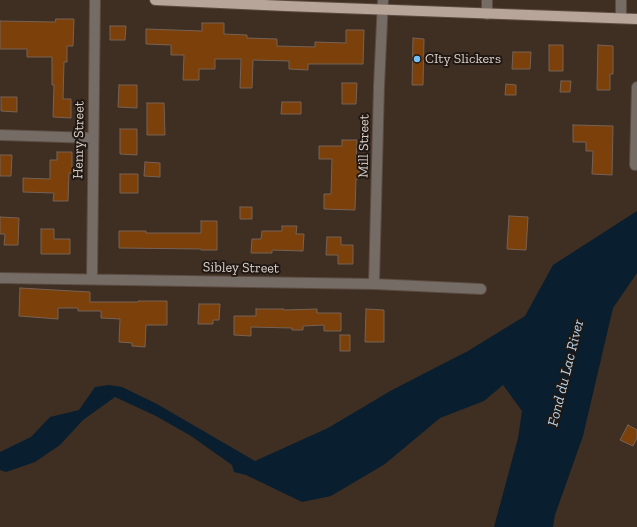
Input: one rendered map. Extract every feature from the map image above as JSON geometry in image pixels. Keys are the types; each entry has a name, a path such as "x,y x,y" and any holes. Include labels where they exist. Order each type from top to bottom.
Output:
{"main road":[{"path":"155,0 383,4 487,14 637,19"}],"street":[{"name":"Henry Street","path":"92,279 95,0"},
{"path":"487,0 487,14"},
{"path":"621,0 621,18"},
{"name":"Mill Street","path":"374,284 383,4"},
{"path":"635,165 637,87"},
{"path":"0,135 93,138"},
{"name":"Sibley Street","path":"0,278 374,284 480,289"}],"water":[{"name":"Fond du Lac River","path":"637,211 637,273 613,308 583,436 555,515 553,527 494,527 518,438 522,411 503,385 484,401 440,418 385,464 331,496 302,502 246,475 234,472 232,465 191,436 156,416 115,397 83,420 60,445 35,462 6,472 0,470 0,452 31,437 50,417 79,410 95,387 109,385 122,387 157,404 255,461 328,428 392,390 468,351 525,316 553,265"}],"building":[{"path":"56,19 74,19 73,46 67,46 67,62 64,62 63,99 71,99 71,118 53,117 54,85 52,85 52,57 27,57 27,49 0,49 0,21 55,22"},
{"path":"202,23 224,23 224,34 247,35 247,38 277,39 277,46 315,47 315,42 346,43 346,30 364,30 363,64 308,64 308,70 289,69 289,61 253,60 252,88 240,88 241,59 215,59 215,69 199,69 199,80 183,80 184,55 171,55 171,45 146,44 146,29 202,31"},
{"path":"110,26 126,26 125,40 110,40"},
{"path":"413,38 424,39 423,85 412,85"},
{"path":"549,45 563,45 563,71 549,71"},
{"path":"598,45 613,46 613,74 610,74 610,90 597,90"},
{"path":"513,52 531,52 530,69 512,69"},
{"path":"561,81 571,81 570,92 560,92"},
{"path":"342,83 357,83 356,104 342,104"},
{"path":"506,84 516,85 516,95 505,95"},
{"path":"119,85 137,85 137,108 118,107"},
{"path":"1,97 17,97 17,112 1,111"},
{"path":"282,102 301,102 301,114 281,114"},
{"path":"147,103 164,103 165,135 147,135"},
{"path":"573,125 613,126 612,175 592,174 593,151 586,151 586,142 573,142"},
{"path":"120,129 137,129 137,155 120,154"},
{"path":"342,140 357,140 356,162 359,162 359,179 356,179 355,210 324,209 324,194 331,194 332,159 319,159 319,146 342,146"},
{"path":"57,152 72,152 72,173 69,173 68,201 53,201 54,193 23,192 23,178 50,179 50,160 57,160"},
{"path":"0,155 12,155 11,176 0,176"},
{"path":"145,162 160,163 160,177 144,176"},
{"path":"120,174 138,174 138,193 120,193"},
{"path":"240,207 252,207 252,219 240,219"},
{"path":"509,216 528,217 526,250 507,249"},
{"path":"0,217 19,218 18,245 4,245 5,234 0,234"},
{"path":"201,221 217,221 217,250 119,248 119,231 146,231 146,233 201,233"},
{"path":"282,226 297,226 296,234 304,234 303,251 272,250 272,253 251,253 252,239 261,239 262,231 282,231"},
{"path":"41,229 54,229 54,239 70,239 70,254 41,254"},
{"path":"327,237 341,237 341,245 353,245 353,264 338,264 338,255 326,255"},
{"path":"20,288 90,292 90,302 167,301 167,325 146,325 145,347 132,346 132,343 119,342 120,319 101,318 101,311 78,311 78,308 58,308 58,319 19,316"},
{"path":"199,304 220,304 219,320 213,320 213,324 198,324"},
{"path":"256,309 317,309 317,313 341,313 341,331 324,331 324,325 303,326 303,330 292,330 292,328 251,327 251,336 234,335 234,316 256,316"},
{"path":"366,309 384,310 384,342 365,342"},
{"path":"340,335 350,335 350,351 340,351"},
{"path":"628,425 637,430 637,438 633,446 620,440"}],"place":[{"name":"CIty Slickers","path":"417,59"}]}
